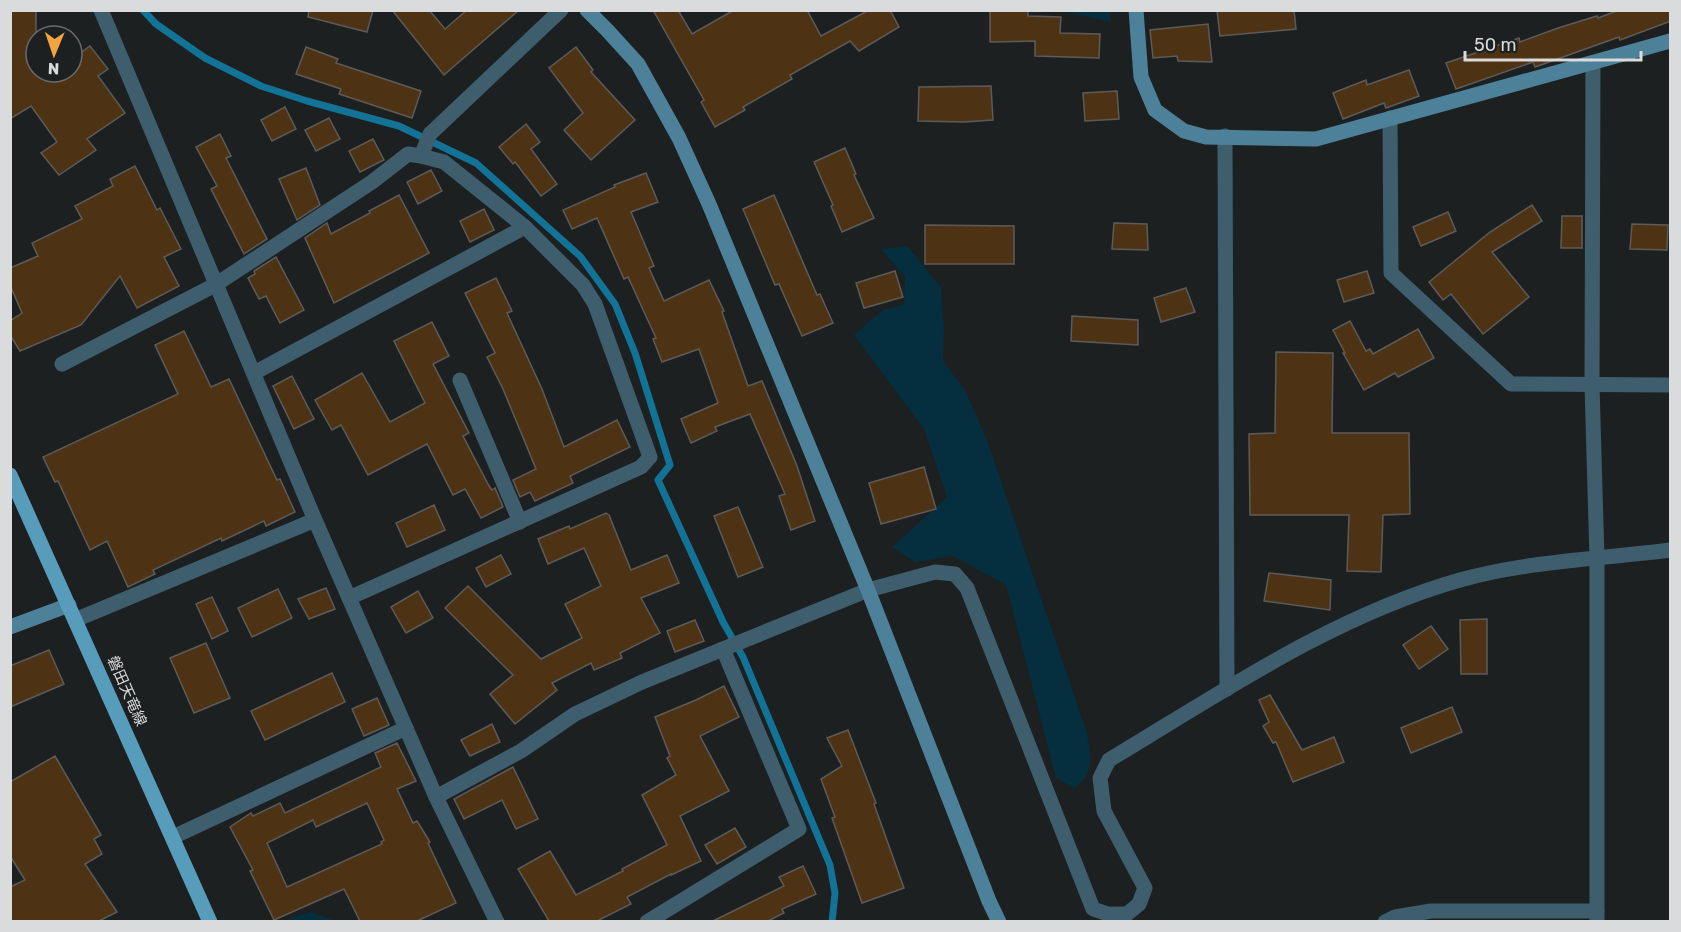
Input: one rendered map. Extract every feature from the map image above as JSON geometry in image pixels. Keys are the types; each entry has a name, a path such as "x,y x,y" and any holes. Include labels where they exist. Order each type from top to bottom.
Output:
{"main road":[{"name":"磐田天竜線","path":"10,474 210,921"}],"street":[{"path":"101,10 315,520 436,797 497,921"},
{"path":"421,156 430,134 561,10"},
{"path":"587,10 638,64 679,138 709,204 868,590 988,901 999,921"},
{"path":"1136,10 1141,77 1155,110 1184,131 1206,136 1316,139 1671,41"},
{"path":"1385,921 1431,911 1597,916 1597,559 1592,385 1593,63"},
{"path":"1390,118 1391,273 1511,384 1671,385"},
{"path":"1225,136 1227,689"},
{"path":"62,364 215,285 372,182 408,154 444,162 525,227 583,285 595,304 650,457 641,467 350,598"},
{"path":"254,373 525,227"},
{"path":"460,380 520,522"},
{"path":"75,620 315,520"},
{"path":"436,797 521,751 576,714 642,682 868,590 935,572 955,574 967,588 1093,909 1108,914 1127,914 1139,904 1145,888 1104,811 1100,778 1110,760 1227,689 1319,637 1406,598 1459,581 1516,567 1671,550"},
{"path":"10,627 69,605"},
{"path":"647,921 799,829 723,649"},
{"path":"172,837 406,728"}],"shaded area":[{"path":"1062,11 1110,11 1111,22"},
{"path":"908,246 941,288 944,329 943,361 965,390 987,440 1086,730 1090,754 1089,769 1086,776 1074,788 1056,778 1006,585 953,556 915,562 892,547 947,497 924,429 854,335 883,310 904,304 905,277 881,249"},
{"path":"310,912 336,921 287,921"}],"building":[{"path":"11,10 36,10 36,24 24,24 24,84 84,84 84,50 90,46 108,69 98,76 125,113 87,139 96,150 59,175 41,153 57,142 31,106 10,119"},
{"path":"309,10 373,10 367,32 308,17"},
{"path":"392,10 429,10 445,29 467,10 519,10 444,75"},
{"path":"653,10 678,10 692,34 734,10 807,10 821,36 869,10 890,10 899,27 859,51 850,41 790,75 792,79 743,107 745,110 715,127 701,102 704,100"},
{"path":"990,10 1028,10 1028,16 1061,17 1060,33 1100,34 1099,58 1035,56 1035,41 990,42"},
{"path":"1217,10 1294,10 1296,29 1220,36"},
{"path":"1619,10 1671,10 1671,21 1535,67 1533,62 1456,89 1446,63 1519,38 1520,42"},
{"path":"1208,24 1212,62 1178,61 1177,56 1153,58 1150,30"},
{"path":"306,47 338,59 336,63 421,91 412,118 339,94 341,89 296,74"},
{"path":"576,47 593,70 591,72 635,120 591,160 564,130 583,113 549,68"},
{"path":"1409,70 1419,96 1386,108 1384,103 1343,119 1333,93 1366,80 1367,85"},
{"path":"991,86 993,120 918,121 919,87"},
{"path":"1117,91 1119,119 1085,121 1083,93"},
{"path":"285,107 296,129 272,141 261,120"},
{"path":"329,118 340,139 316,151 305,130"},
{"path":"526,124 540,142 531,149 557,184 541,196 515,162 513,164 499,147"},
{"path":"220,134 231,156 226,158 267,239 244,254 211,189 217,186 196,147"},
{"path":"373,139 384,160 360,172 349,151"},
{"path":"845,148 856,174 854,175 874,218 842,232 814,162"},
{"path":"135,166 157,210 160,208 181,249 164,257 179,286 137,308 120,276 81,325 20,351 10,335 10,321 22,313 10,285 10,268 38,256 32,243 82,219 75,206 113,186 110,179"},
{"path":"306,168 320,205 297,220 279,179"},
{"path":"431,170 442,191 418,204 407,182"},
{"path":"646,173 658,202 631,212 654,266 649,268 664,301 709,280 724,311 722,312 748,386 762,381 797,466 815,521 791,530 779,496 785,494 750,414 715,427 717,431 691,443 681,419 718,403 699,349 662,362 653,339 656,338 628,277 624,279 597,218 572,229 563,210 615,187 614,185"},
{"path":"399,195 429,253 334,303 305,238 327,223 331,234"},
{"path":"774,195 817,295 820,294 833,323 802,336 779,284 775,285 743,209"},
{"path":"1532,205 1542,221 1492,252 1529,297 1483,334 1451,294 1443,300 1429,282 1490,232"},
{"path":"484,209 494,230 470,242 460,221"},
{"path":"1448,212 1456,231 1421,246 1413,227"},
{"path":"1562,216 1582,216 1582,248 1561,248"},
{"path":"1114,223 1147,224 1148,250 1112,249"},
{"path":"1632,224 1668,225 1667,250 1630,249"},
{"path":"925,225 1014,226 1014,264 925,264"},
{"path":"276,257 304,310 280,323 266,296 259,299 248,278 255,274 254,271"},
{"path":"895,271 903,297 864,308 856,283"},
{"path":"1367,271 1374,293 1344,302 1337,280"},
{"path":"496,278 512,311 507,313 542,389 564,447 617,420 630,447 570,476 573,483 535,501 530,492 520,497 513,480 536,469 503,389 487,357 495,353 465,293"},
{"path":"1186,288 1195,312 1161,322 1154,298"},
{"path":"1072,316 1138,320 1138,345 1071,341"},
{"path":"1350,321 1366,351 1370,349 1373,354 1418,329 1434,358 1398,377 1395,373 1364,390 1333,330"},
{"path":"432,322 449,356 433,364 469,433 463,436 489,486 492,490 495,488 503,507 481,518 465,489 453,495 427,444 368,475 341,425 332,430 315,400 362,373 390,422 425,403 394,341"},
{"path":"184,331 211,387 229,379 277,480 280,479 295,512 266,526 264,521 222,541 221,538 153,570 155,574 128,587 107,541 90,550 58,481 55,482 43,457 178,394 155,345"},
{"path":"1276,352 1333,353 1332,433 1409,433 1410,514 1383,515 1381,572 1347,571 1349,515 1250,515 1249,434 1275,433"},
{"path":"292,376 314,419 294,429 273,386"},
{"path":"924,467 936,509 881,524 869,483"},
{"path":"434,505 445,530 407,547 396,523"},
{"path":"738,507 763,567 738,577 714,516"},
{"path":"606,513 609,515 631,570 667,555 679,583 641,598 660,633 620,653 622,658 594,670 591,663 552,683 557,690 515,724 490,694 513,675 445,608 468,586 541,659 582,638 565,604 601,586 584,548 548,564 538,539 569,526 570,529"},
{"path":"501,555 511,574 486,587 476,568"},
{"path":"1269,573 1331,580 1330,610 1264,601"},
{"path":"326,588 335,609 309,619 298,599"},
{"path":"278,589 292,618 252,637 238,608"},
{"path":"418,591 433,618 406,633 391,607"},
{"path":"212,597 228,631 212,639 196,604"},
{"path":"1487,619 1487,674 1461,674 1460,620"},
{"path":"695,620 704,641 675,652 667,631"},
{"path":"1431,626 1448,649 1419,669 1403,645"},
{"path":"206,643 230,698 194,713 170,658"},
{"path":"49,650 64,684 10,707 10,666"},
{"path":"332,673 345,702 265,740 251,711"},
{"path":"724,686 739,717 700,736 729,791 680,816 701,861 627,897 631,904 597,921 549,921 518,869 550,851 576,895 667,845 642,795 676,775 667,758 670,756 655,717"},
{"path":"1270,695 1302,750 1334,737 1344,762 1293,782 1276,742 1273,743 1263,726 1269,722 1259,700"},
{"path":"377,698 389,725 364,736 352,709"},
{"path":"1452,707 1462,732 1411,753 1401,728"},
{"path":"492,724 500,742 470,756 461,740"},
{"path":"848,730 876,803 874,804 904,888 862,903 821,779 842,766 827,738"},
{"path":"397,743 416,781 397,789 413,823 417,821 430,842 428,843 456,903 417,921 360,921 344,889 274,920 250,871 253,870 230,827 251,813 253,816 280,803 285,813 381,767 375,753","holes":["367,803 384,840 382,844 287,887 267,843 313,820 316,827"]},
{"path":"55,756 101,835 94,839 102,854 85,864 117,912 99,921 10,921 10,887 25,880 10,856 10,782"},
{"path":"513,767 538,819 516,829 502,800 464,819 454,799"},
{"path":"735,828 746,847 717,864 705,845"},
{"path":"803,866 816,894 782,909 784,913 768,921 713,921 784,886 779,877"}],"waterway":[{"path":"143,10 156,24 205,58 261,86 399,126 476,163 580,256 615,304 635,353 670,465 658,480 723,622 743,657 830,865 835,893 832,922"}]}
